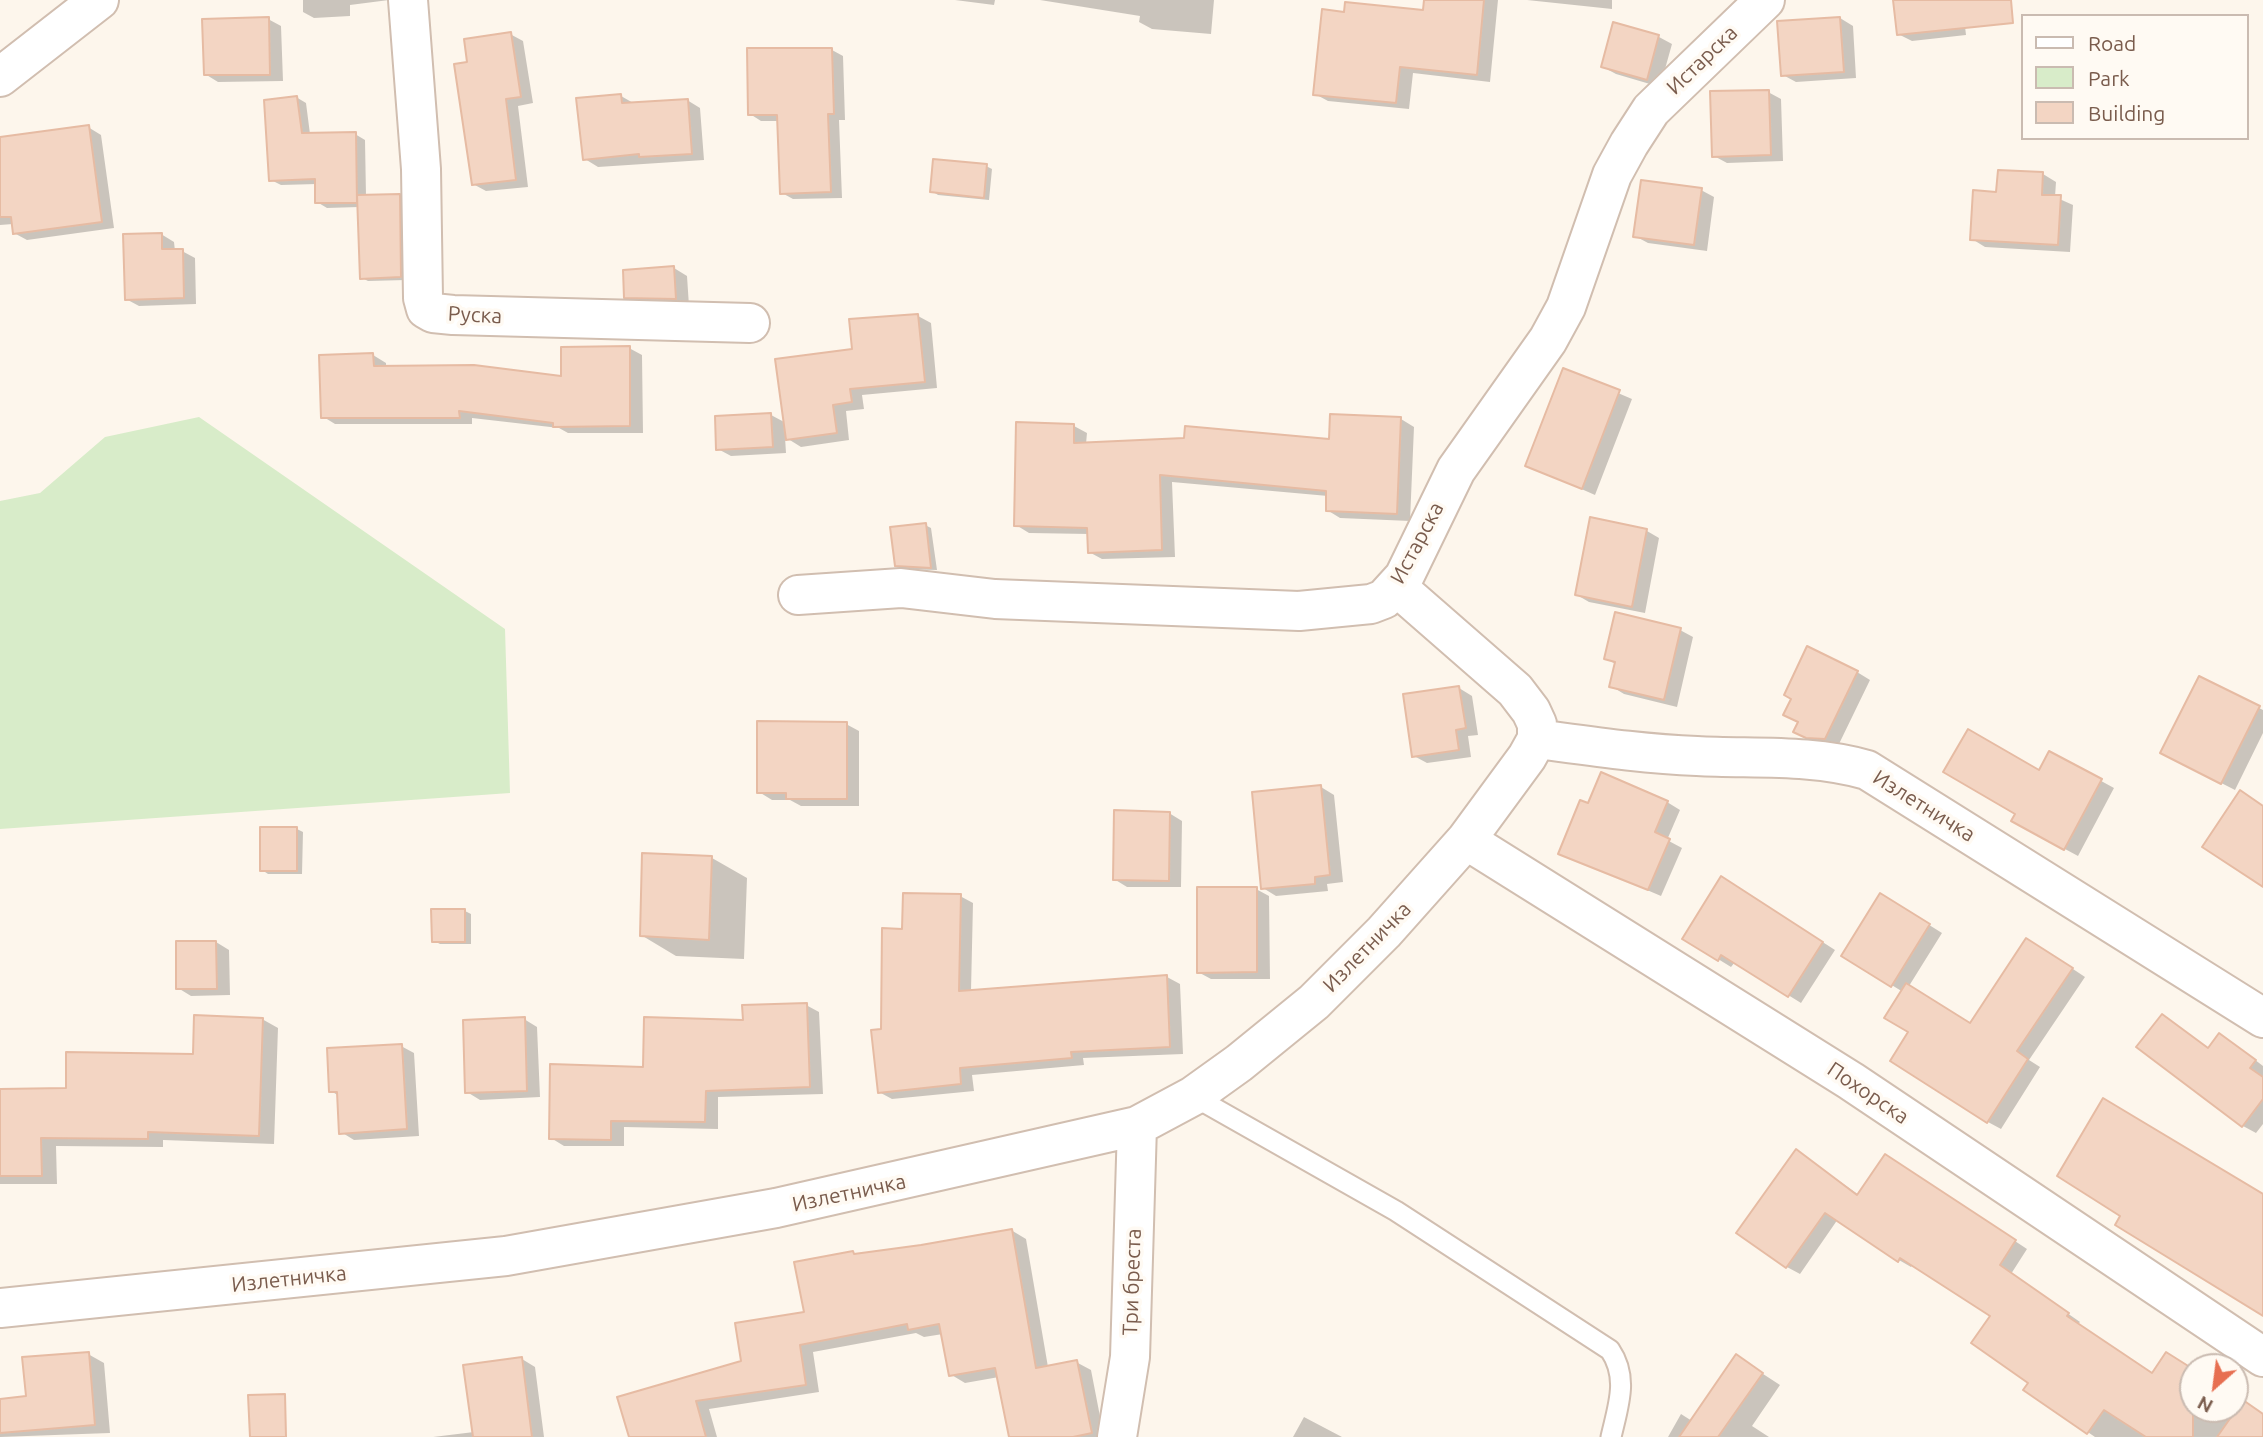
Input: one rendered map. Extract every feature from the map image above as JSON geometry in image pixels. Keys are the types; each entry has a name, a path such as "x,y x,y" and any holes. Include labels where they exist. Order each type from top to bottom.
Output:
{"street":[{"path":"0,77 99,0"},
{"name":"Руска","path":"408,0 421,169 423,298 426,309 433,313 453,315 750,323"},
{"name":"Истарска","path":"798,595 901,588 995,599 1299,611 1371,604 1384,599 1397,587 1456,470 1548,340 1566,307 1607,185 1651,110 1765,0"},
{"path":"1397,587 1515,690 1537,724 1537,739"},
{"name":"Излетничка","path":"0,1308 506,1256 776,1208 1137,1126 1193,1096 1239,1063 1314,1002 1384,932 1466,840 1527,757 1537,739 1649,754 1838,761 1867,770 2263,1018"},
{"name":"Похорска","path":"1466,840 1852,1081 2263,1357"},
{"name":"Три бреста","path":"1117,1437 1130,1357 1137,1126"}],"lane":[{"path":"1193,1096 1396,1211 1610,1350 1620,1365 1622,1385 1611,1437"}],"green space":[{"path":"199,417 505,629 510,793 0,829 0,501 40,493 105,437"}],"building":[{"path":"1424,0 1484,0 1477,75 1400,67 1396,103 1313,95 1322,9 1344,12 1345,2 1423,10"},
{"path":"1893,0 2011,0 2013,23 1897,35"},
{"path":"269,17 270,75 204,75 202,19"},
{"path":"1840,17 1844,72 1781,76 1777,21"},
{"path":"1613,22 1659,35 1647,80 1601,67"},
{"path":"511,32 521,97 506,99 516,180 472,185 454,64 467,62 464,39"},
{"path":"747,48 832,48 834,114 828,114 831,192 780,194 777,115 748,115"},
{"path":"1769,90 1771,155 1712,157 1710,91"},
{"path":"621,94 622,103 688,99 692,154 639,157 639,154 583,160 576,98"},
{"path":"297,96 302,133 356,132 357,203 315,203 315,179 269,181 264,100"},
{"path":"89,125 102,222 13,234 11,217 0,217 0,137"},
{"path":"933,159 987,164 984,198 930,192"},
{"path":"1998,170 2043,172 2042,195 2061,195 2058,245 1970,240 1973,190 1996,192"},
{"path":"1641,180 1702,188 1694,245 1633,237"},
{"path":"400,194 401,277 360,279 357,195"},
{"path":"162,233 162,249 183,249 184,298 125,300 123,234"},
{"path":"674,266 676,299 624,298 623,270"},
{"path":"918,314 925,382 850,389 852,402 833,405 837,433 786,440 775,359 852,349 849,319"},
{"path":"630,346 630,426 553,427 553,423 459,411 460,418 321,418 319,355 373,353 374,366 474,365 561,376 561,347"},
{"path":"1563,368 1620,390 1582,489 1525,466"},
{"path":"771,413 773,447 716,450 715,416"},
{"path":"1330,414 1401,417 1397,514 1326,511 1326,491 1160,475 1162,550 1088,553 1087,528 1014,526 1016,422 1074,424 1074,443 1184,438 1185,426 1329,439"},
{"path":"1590,517 1647,529 1632,607 1575,595"},
{"path":"926,523 931,568 895,566 890,527"},
{"path":"1615,612 1681,628 1664,700 1609,687 1615,662 1604,659"},
{"path":"1807,646 1858,671 1825,739 1806,738 1793,732 1798,722 1783,715 1791,699 1784,695"},
{"path":"2199,676 2260,706 2221,784 2160,753"},
{"path":"1459,686 1466,728 1456,730 1459,750 1412,757 1403,694"},
{"path":"757,721 847,722 847,799 786,799 786,793 757,793"},
{"path":"1968,729 2039,770 2049,751 2102,779 2064,850 2011,821 2015,814 1943,772"},
{"path":"1601,772 1668,801 1655,832 1670,839 1648,890 1558,854 1580,800 1588,803"},
{"path":"1321,785 1330,875 1315,877 1315,884 1261,889 1252,792"},
{"path":"2240,790 2263,806 2263,887 2202,847"},
{"path":"1114,810 1170,812 1169,881 1113,880"},
{"path":"260,827 297,827 297,871 260,871"},
{"path":"642,853 712,856 709,940 640,936"},
{"path":"1721,876 1823,942 1788,997 1721,955 1718,961 1682,939"},
{"path":"1197,887 1257,887 1257,972 1197,973"},
{"path":"903,893 961,894 959,991 1167,975 1170,1047 1071,1052 1072,1058 960,1068 961,1084 878,1093 871,1030 881,1029 882,928 902,929"},
{"path":"1880,893 1930,924 1891,987 1841,956"},
{"path":"431,909 465,909 465,942 432,942"},
{"path":"2026,938 2073,968 2017,1051 2028,1059 1987,1123 1890,1061 1908,1032 1884,1018 1906,983 1970,1023"},
{"path":"176,941 216,941 217,989 176,989"},
{"path":"807,1003 810,1087 706,1091 705,1122 611,1121 611,1140 549,1139 550,1064 643,1067 644,1017 743,1020 742,1005"},
{"path":"2162,1014 2208,1048 2219,1033 2256,1060 2250,1068 2263,1077 2263,1099 2242,1127 2136,1047"},
{"path":"194,1015 263,1018 259,1136 148,1132 148,1139 41,1138 42,1176 0,1176 0,1089 66,1088 66,1052 193,1054"},
{"path":"525,1017 527,1091 465,1093 463,1020"},
{"path":"402,1044 407,1129 339,1134 337,1092 329,1092 327,1048"},
{"path":"2103,1098 2263,1194 2263,1316 2115,1225 2120,1216 2057,1176"},
{"path":"1796,1149 1857,1195 1885,1154 2016,1240 2000,1265 2069,1313 2067,1316 2152,1373 2166,1352 2179,1360 2179,1423 2193,1423 2193,1437 2146,1437 2104,1410 2087,1434 2023,1390 2028,1383 1971,1343 1990,1316 1900,1258 1898,1262 1825,1213 1786,1268 1736,1233"},
{"path":"1012,1229 1036,1368 1077,1360 1092,1433 1073,1437 1009,1437 995,1368 949,1376 939,1324 908,1330 907,1324 800,1345 806,1385 696,1401 706,1437 629,1437 617,1397 741,1361 735,1323 804,1312 794,1262 853,1251 854,1254 921,1245"},
{"path":"89,1352 95,1425 0,1433 0,1399 26,1396 22,1357"},
{"path":"1736,1354 1763,1373 1718,1437 1679,1437"},
{"path":"522,1357 532,1437 473,1437 463,1365"},
{"path":"285,1394 286,1437 250,1437 248,1395"},
{"path":"2249,1404 2263,1414 2263,1437 2217,1437 2227,1423 2249,1423"}]}
